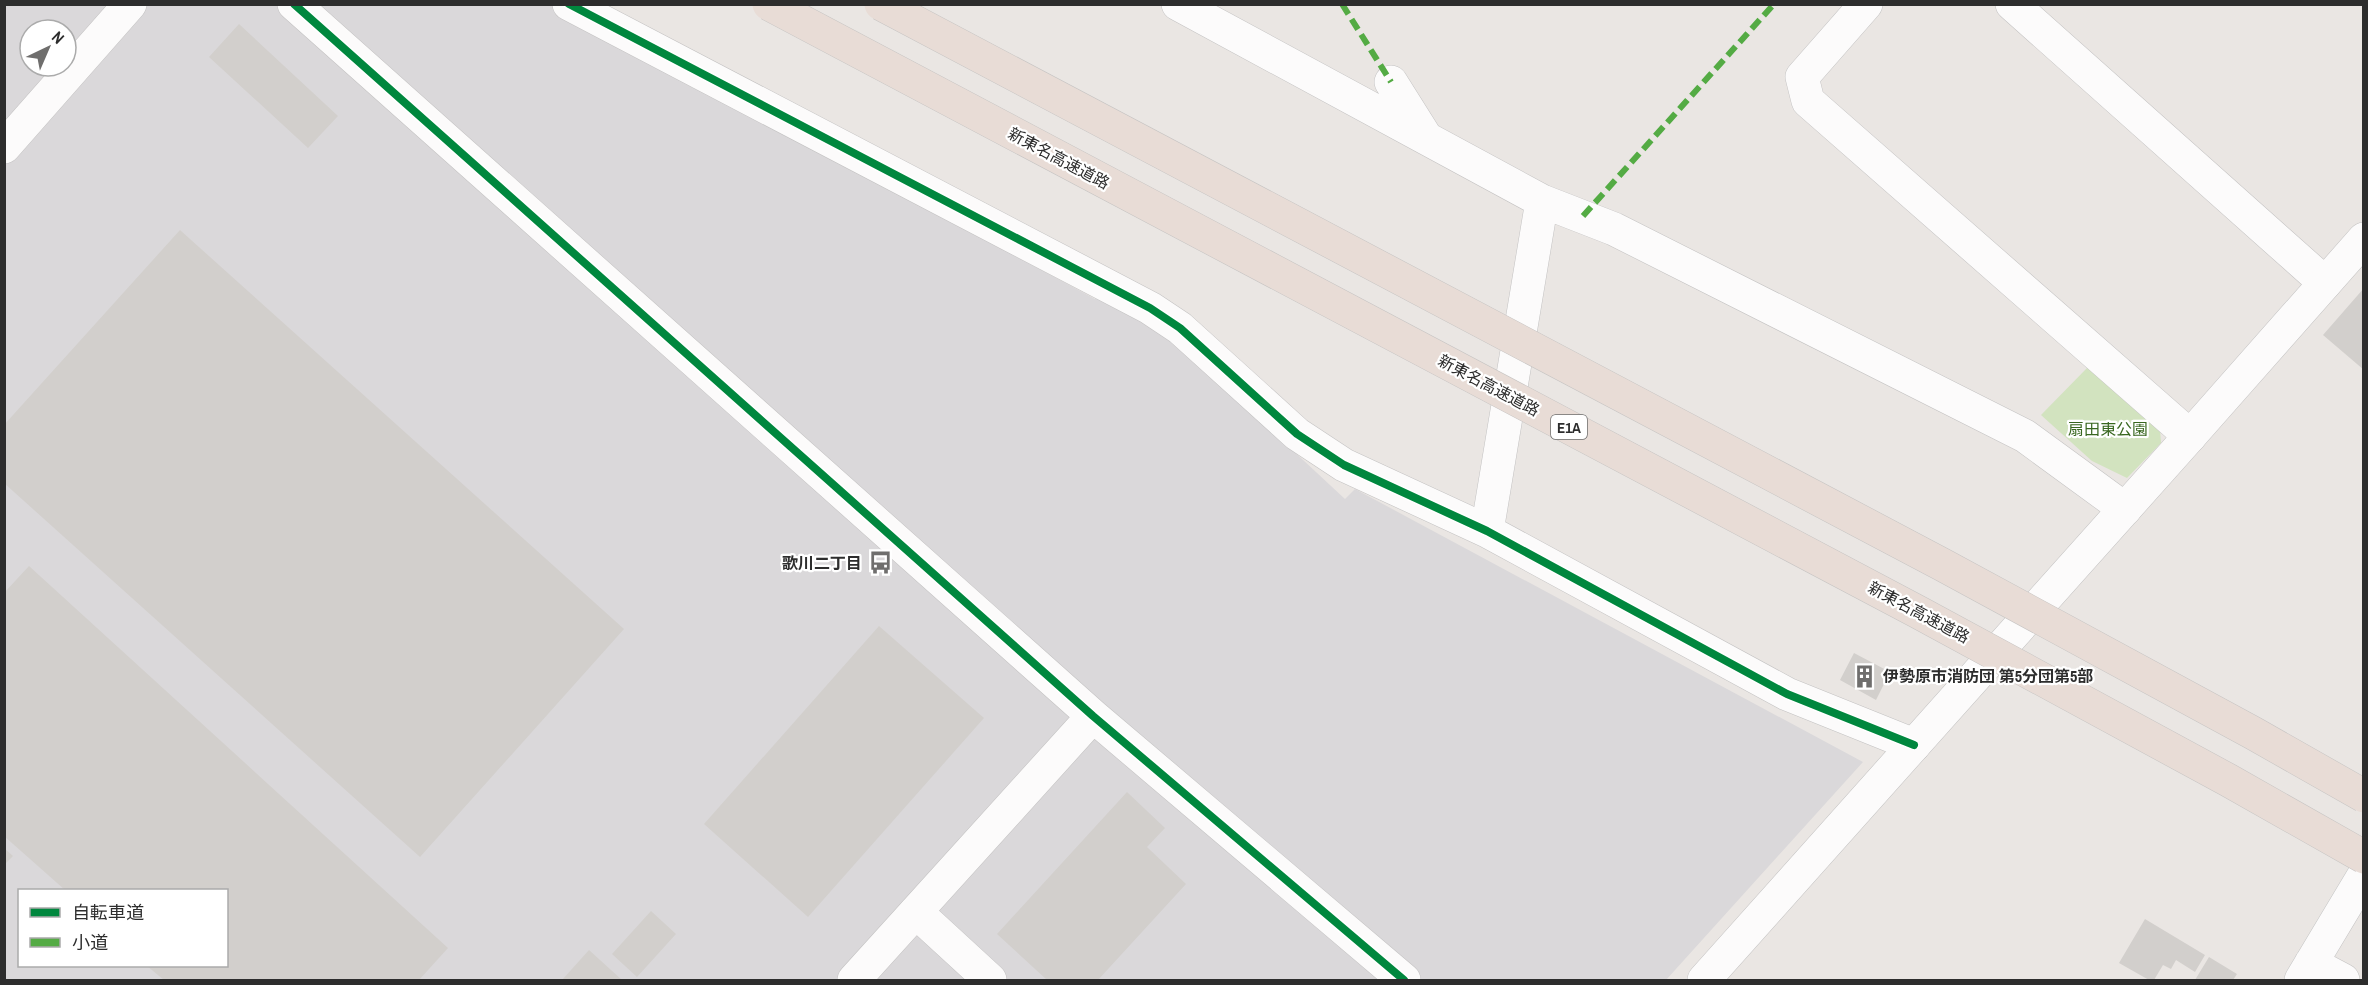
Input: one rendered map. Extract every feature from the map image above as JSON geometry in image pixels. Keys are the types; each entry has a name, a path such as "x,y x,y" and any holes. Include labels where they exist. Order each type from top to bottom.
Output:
{"highway":[{"name":"新東名高速道路","path":"769,4 1918,612 2228,780 2364,857"},
{"path":"881,4 1943,565 2253,733 2364,796"}],"street":[{"path":"4,147 130,4"},
{"path":"294,4 1093,716 1404,981"},
{"path":"569,4 1150,308 1180,328 1297,434 1344,465 1487,531 1787,694 1914,745"},
{"path":"1178,4 1542,201 1614,229 2025,436 2125,509"},
{"path":"1866,4 1802,77 1808,101 2190,436"},
{"path":"2012,4 2325,283"},
{"path":"1390,82 1426,138"},
{"path":"1487,531 1542,201"},
{"path":"1704,981 2364,239"},
{"path":"854,981 1093,716"},
{"path":"2343,981 2306,972 2364,875"},
{"path":"916,912 990,981"}],"shaded area":[{"path":"5,5 552,5 1095,299 1113,283 1345,499 1355,489 1863,762 1666,980 5,980"}],"green space":[{"name":"扇田東公園","path":"2088,367 2160,429 2161,443 2127,478 2092,461 2041,415"}],"building":[{"path":"239,24 338,116 308,148 209,57"},
{"path":"180,230 624,629 420,857 4,483 4,425"},
{"path":"2364,288 2364,370 2323,335"},
{"path":"29,566 448,948 419,980 164,980 148,967 228,967 228,889 64,889 4,836 4,593"},
{"path":"879,626 984,718 808,917 704,824"},
{"name":"伊勢原市消防団 第5分団第5部","path":"1854,653 1890,672 1876,700 1840,680"},
{"path":"1127,792 1165,828 1147,847 1186,884 1098,980 1047,980 997,934"},
{"path":"4,848 13,856 4,865"},
{"path":"651,911 676,934 637,977 612,954"},
{"path":"2145,919 2205,955 2195,972 2176,960 2171,969 2163,965 2154,980 2149,980 2119,963"},
{"path":"589,950 622,980 562,980"},
{"path":"2209,957 2237,974 2233,980 2195,980"}],"marked path":[{"path":"1342,4 1391,82"},
{"path":"1583,216 1774,4"}],"cycle path":[{"path":"294,4 1093,716 1404,980"},
{"path":"569,4 1150,308 1180,328 1297,434 1344,465 1487,531 1787,694 1914,745"}],"place":[{"name":"歌川二丁目","path":"880,563"},
{"name":"伊勢原市消防団 第5分団第5部","path":"1865,676"}]}
